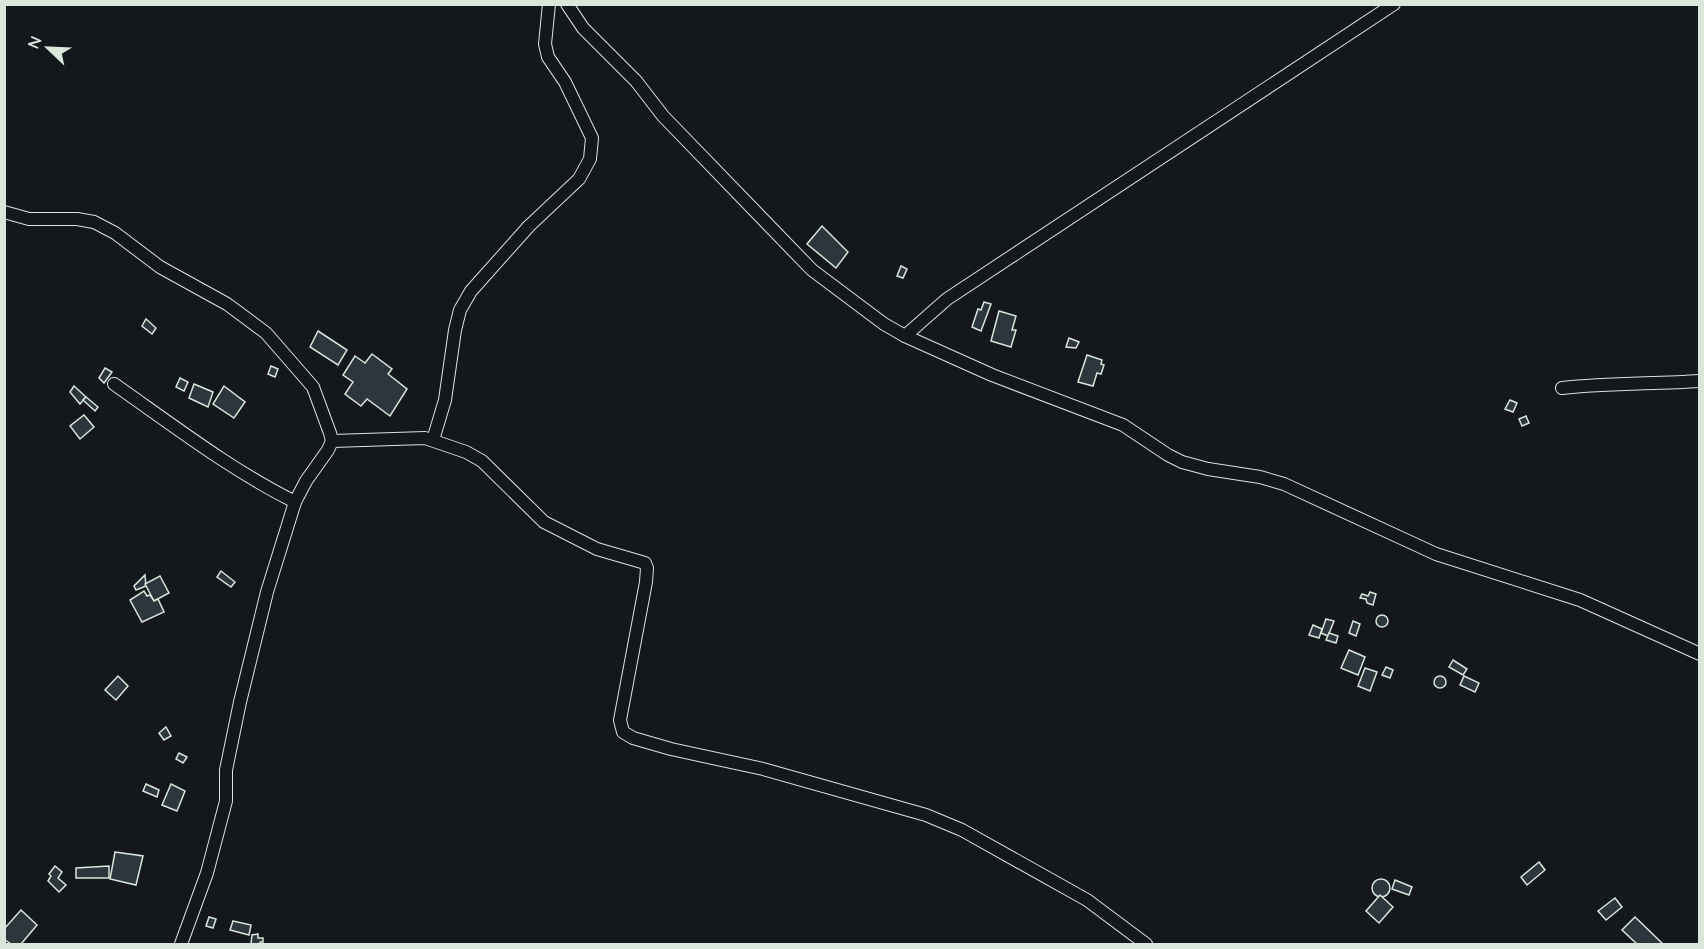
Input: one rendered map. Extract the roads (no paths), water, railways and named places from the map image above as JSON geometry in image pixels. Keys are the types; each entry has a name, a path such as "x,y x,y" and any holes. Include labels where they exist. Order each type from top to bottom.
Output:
{"street":[{"path":"433,440 445,400 460,310 471,291 529,226 579,179 590,159 592,138 565,82 546,51 549,4"},
{"path":"567,4 583,28 636,81 663,116 812,270 884,324 905,336 992,375 1123,425 1182,462 1284,484 1436,555 1580,600 1700,654"},
{"path":"905,336 948,299 1394,4"},
{"path":"4,212 28,219 77,219 94,222 116,233 160,267 227,304 267,333 313,387 332,441 295,502 267,592 226,771 226,801 207,873 182,945"},
{"path":"1562,388 1611,383 1650,384 1700,381"},
{"path":"114,384 228,464 259,484 295,502"},
{"path":"332,441 425,438 466,452 482,461 544,522 597,549 645,563 646,582 620,720 621,727 627,736 671,749 763,769 926,815 962,830 1087,900 1146,945"}]}
